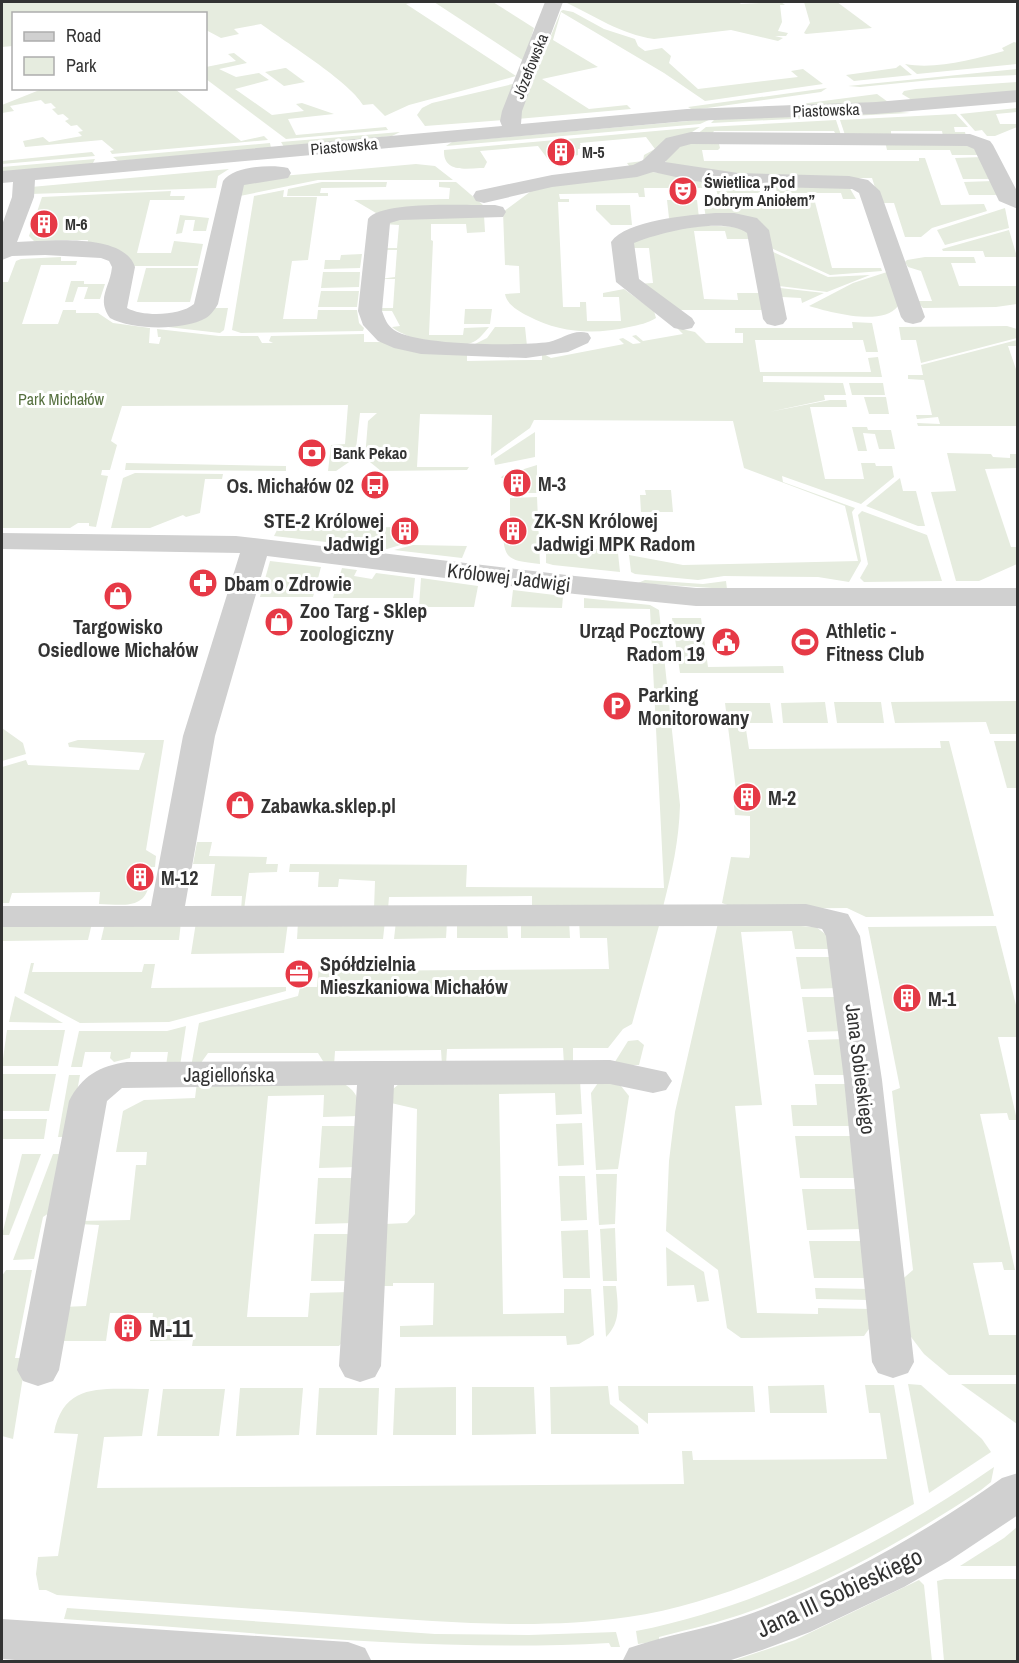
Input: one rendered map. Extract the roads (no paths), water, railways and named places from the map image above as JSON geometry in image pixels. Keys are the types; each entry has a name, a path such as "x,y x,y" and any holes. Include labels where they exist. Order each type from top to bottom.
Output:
{"street":[{"name":"Józefowska","path":"514,131 510,121 512,111 554,2"},
{"name":"Piastowska","path":"906,86 893,90 891,92 893,97 905,103 928,104"},
{"name":"Piastowska","path":"687,116 870,88"},
{"name":"Piastowska","path":"2,177 687,116 928,104 1017,96"},
{"path":"579,338 571,343 537,350 439,349 415,346 396,340 374,323 370,311 379,219 399,213 490,204 543,183 627,174 651,165 673,142 691,138 963,139 976,141 986,148 1007,196 1017,203"},
{"path":"651,165 728,181 846,182 866,187 870,191 913,317"},
{"path":"24,175 11,202 2,251 89,249 112,254 121,259 124,267 114,304 117,312 125,318 140,320 189,316 199,312 206,304 234,181 247,176 306,171"},
{"path":"683,323 628,282 622,242 626,238 687,221 751,223 758,230 776,319"},
{"name":"Królowej Jadwigi","path":"2,541 189,542 256,546 575,585 696,597 1017,597"},
{"path":"2,917 166,916 199,736 256,546"},
{"name":"Jana Sobieskiego","path":"166,916 806,915 836,922 843,936 863,1080 893,1362"},
{"name":"Jagiellońska","path":"38,1370 88,1101 95,1088 107,1079 127,1074 610,1072 654,1081"},
{"path":"360,1366 376,1074"},
{"name":"Jana III Sobieskiego","path":"646,1662 747,1635 838,1598 926,1552 1017,1491"},
{"path":"2,1639 348,1662"}],"place":[{"name":"M-5","path":"561,152"},
{"name":"Świetlica „Pod Dobrym Aniołem”","path":"683,191"},
{"name":"M-6","path":"44,224"},
{"name":"Bank Pekao","path":"312,453"},
{"name":"M-3","path":"517,483"},
{"name":"Os. Michałów 02","path":"375,485"},
{"name":"STE-2 Królowej Jadwigi","path":"405,531"},
{"name":"ZK-SN Królowej Jadwigi MPK Radom","path":"513,531"},
{"name":"Dbam o Zdrowie","path":"203,583"},
{"name":"Targowisko Osiedlowe Michałów","path":"118,596"},
{"name":"Zoo Targ - Sklep zoologiczny","path":"279,622"},
{"name":"Urząd Pocztowy Radom 19","path":"726,642"},
{"name":"Athletic - Fitness Club","path":"805,642"},
{"name":"Parking Monitorowany","path":"617,706"},
{"name":"M-2","path":"747,797"},
{"name":"Zabawka.sklep.pl","path":"240,805"},
{"name":"M-12","path":"140,877"},
{"name":"Spółdzielnia Mieszkaniowa Michałów","path":"299,974"},
{"name":"M-1","path":"907,998"},
{"name":"M-11","path":"128,1328"}],"park label":[{"name":"Park Michałów","path":"61,399"}]}
